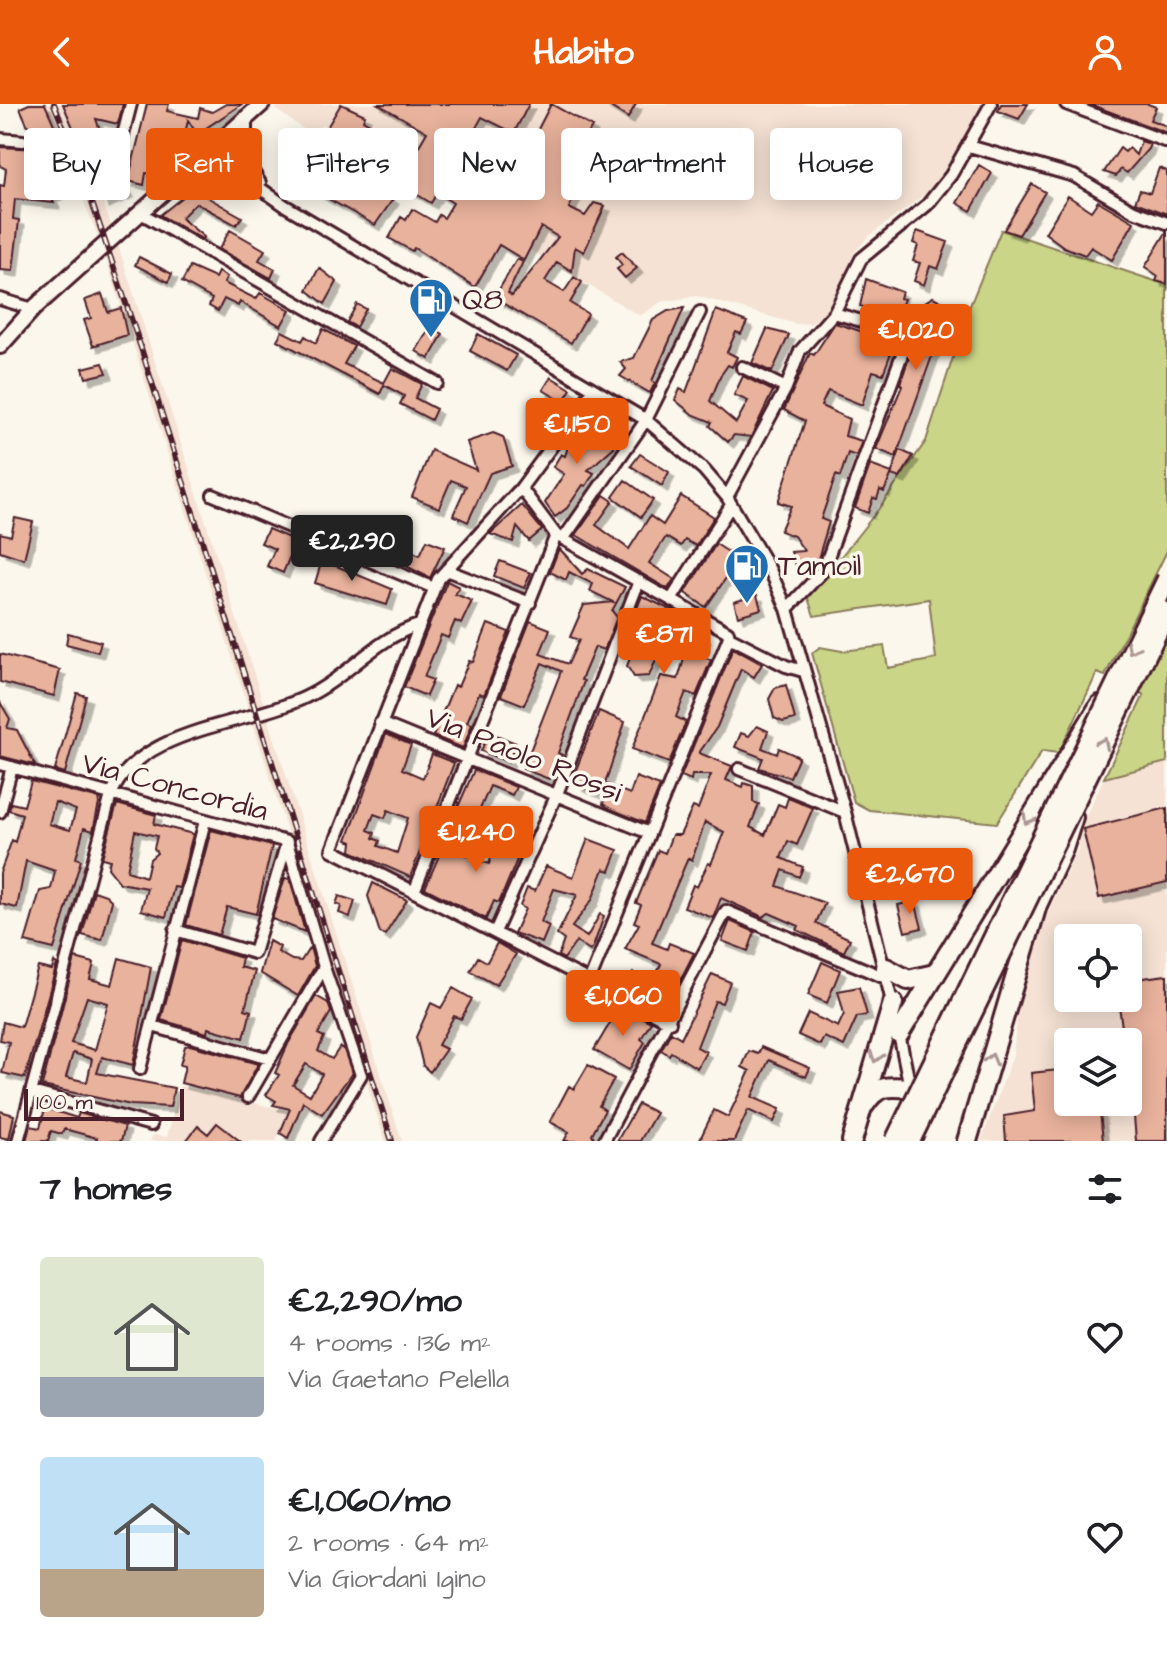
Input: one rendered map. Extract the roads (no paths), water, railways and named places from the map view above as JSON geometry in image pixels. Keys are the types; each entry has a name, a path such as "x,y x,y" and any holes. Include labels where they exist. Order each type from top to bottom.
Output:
{"highway":[{"path":"895,1141 1167,579"},
{"path":"910,1141 1167,612"},
{"path":"899,1034 1115,683"},
{"path":"965,1139 1037,905 1063,849 1085,780"},
{"path":"887,973 908,980 935,974"},
{"path":"852,1141 893,1003"},
{"path":"860,1110 871,1093 884,1086 908,1081"}],"main road":[{"path":"234,128 262,104"},
{"path":"0,346 33,309 153,200"}],"street":[{"path":"125,128 131,104"},
{"path":"671,600 729,501 786,388 800,351 834,313 861,259 927,205 969,146 991,104"},
{"path":"1066,104 1167,142"},
{"path":"246,117 246,128"},
{"path":"0,139 23,141"},
{"path":"969,146 1074,176 1134,211 1167,223"},
{"path":"263,188 284,205 468,317 646,420 697,463 729,501 770,570 787,609 887,973 921,1141"},
{"path":"139,212 437,383"},
{"path":"0,299 33,309"},
{"path":"414,892 560,536 646,420 700,312"},
{"path":"787,609 823,571 909,335 834,313"},
{"path":"742,367 786,388"},
{"path":"594,389 521,488 446,570 434,588 332,850 670,1022"},
{"path":"521,488 560,536 728,632 729,637 589,982"},
{"path":"213,495 434,588"},
{"path":"446,570 530,603"},
{"path":"495,932 557,794 639,581"},
{"path":"18,1141 111,795 131,762 152,749 306,697 341,676 385,638 419,625"},
{"path":"729,637 786,666 803,671"},
{"name":"Via Paolo Rossi","path":"380,723 649,833"},
{"name":"Via Concordia","path":"0,764 287,842 324,967 361,1075 321,1141"},
{"path":"0,812 12,767"},
{"path":"739,769 845,812"},
{"path":"140,1069 205,821"},
{"path":"175,930 254,953 287,842"},
{"path":"604,1141 670,1022 726,911 887,973"},
{"path":"248,1097 324,967"},
{"path":"152,1026 270,1059"},
{"path":"32,1092 151,1125"}],"railway":[{"path":"54,104 81,170 141,348 392,1141"}],"place":[{"name":"Q8","path":"431,339"},
{"name":"Tamoil","path":"747,605"}]}
